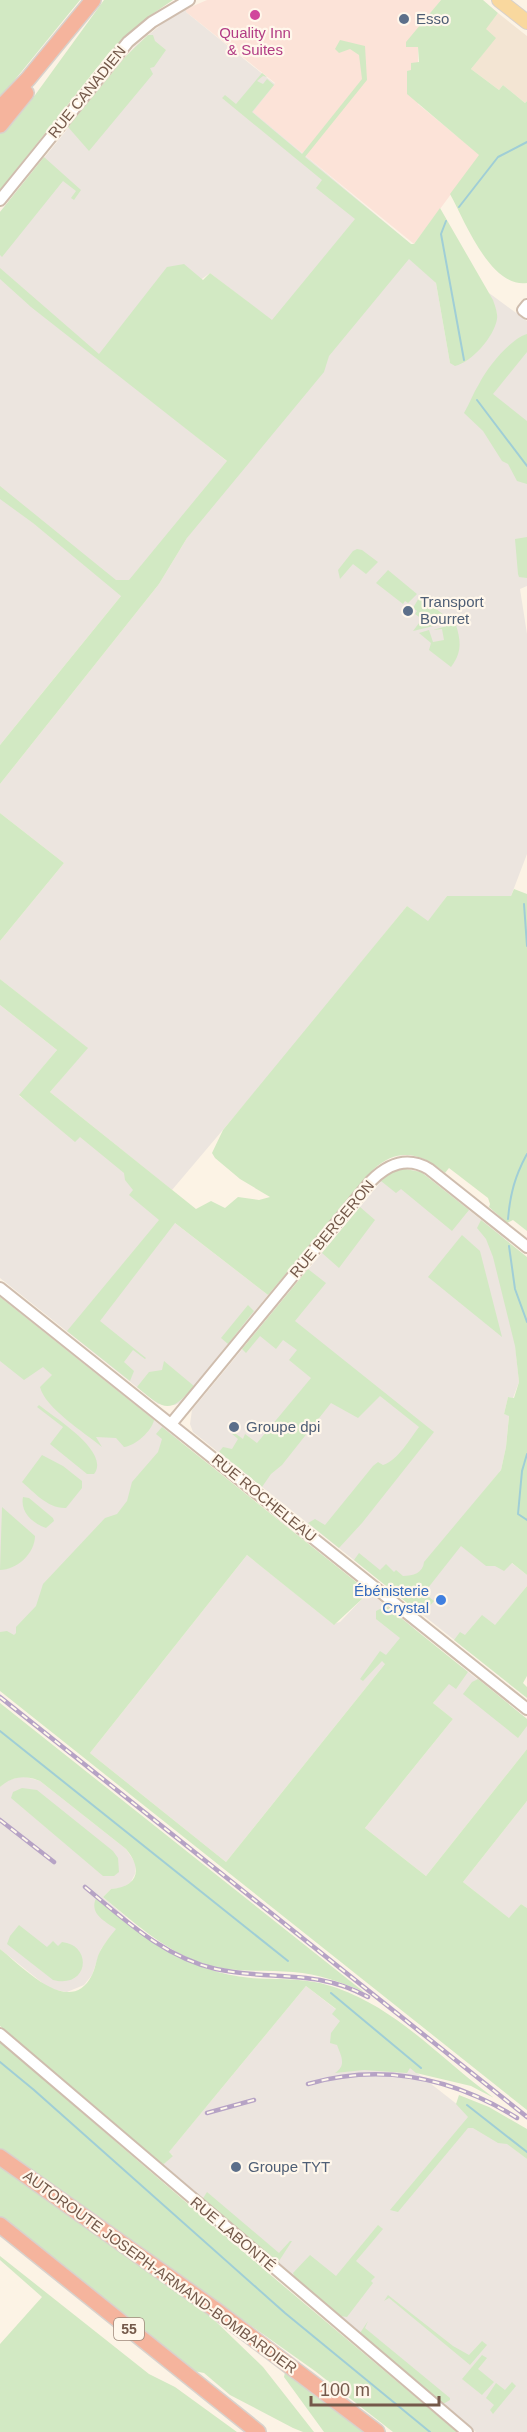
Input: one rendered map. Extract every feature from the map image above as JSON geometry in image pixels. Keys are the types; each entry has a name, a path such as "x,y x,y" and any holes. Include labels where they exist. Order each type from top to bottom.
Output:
{"highway":[{"path":"0,108 93,0"},
{"path":"0,125 14,110 68,31"},
{"name":"AUTOROUTE JOSEPH-ARMAND-BOMBARDIER","path":"0,2157 204,2301 377,2432"},
{"name":"55","path":"0,2225 258,2432"}],"main road":[{"path":"500,0 527,22"}],"street":[{"name":"RUE CANADIEN","path":"0,200 128,42 146,26 189,0"},
{"path":"527,305 523,310 527,313"},
{"name":"RUE BERGERON","path":"171,1424 371,1181 391,1165 412,1162 429,1169 527,1247"},
{"name":"RUE ROCHELEAU","path":"0,1288 527,1709"},
{"name":"RUE LABONTÉ","path":"0,2034 467,2432"}],"shaded area":[{"path":"207,0 441,0 413,35 418,47 418,104 480,155 414,244 252,112 275,83 186,12 186,9"},
{"path":"186,9 186,12 275,84 253,112 411,244 436,283 450,363 489,337 493,330 497,313 489,293 527,321 527,586 520,589 527,634 527,854 511,896 447,896 428,922 407,906 283,1059 172,1190 50,1092 87,1048 0,979 0,941 64,863 0,813 0,784 159,584 187,538 316,355 210,273 97,356 229,463 0,745 0,212 135,46 163,23"},
{"path":"498,13 527,36 527,101 525,103 503,85 499,90 471,69 495,38 485,29"},
{"path":"0,1005 57,1050 19,1096 107,1153 171,1220 268,1295 181,1402 175,1405 158,1404 0,1278"},
{"path":"405,1169 421,1172 504,1238 519,1382 513,1398 508,1397 504,1414 509,1415 501,1470 459,1522 527,1575 527,1586 472,1654 193,1432 190,1424 192,1410 383,1179 388,1174"},
{"path":"0,1297 180,1441 0,1659"},
{"path":"247,1555 333,1624 340,1622 362,1599 365,1589 414,1628 226,1862 90,1753"},
{"path":"462,1667 527,1719 527,1749 426,1876 365,1828 453,1719 433,1703"},
{"path":"23,1776 40,1781 126,1849 136,1864 131,1882 122,1888 111,1889 103,1897 126,1917 101,1949 92,1975 84,1985 67,1992 50,1989 0,1949 0,1787 6,1781"},
{"path":"527,1801 527,1908 521,1904 510,1919 463,1882"},
{"path":"306,1986 527,2159 527,2432 476,2432 160,2163 164,2164 173,2155 168,2153"}],"green space":[{"path":"0,0 80,0 0,98"},
{"path":"104,0 173,0 148,17 108,54 0,190 0,133 12,124 30,102"},
{"path":"441,0 483,0 498,13 486,29 496,38 471,69 499,90 503,85 525,103 527,101 527,283 514,282 501,275 490,264 471,235 450,194 479,155 407,94 407,71 411,70 411,63 419,62 418,47 406,47 406,42"},
{"path":"148,35 153,35 155,41 166,50 154,67 150,68 153,74 89,151 68,127 125,57"},
{"path":"340,40 365,46 367,80 305,157 411,244 414,244 440,208 493,300 497,319 492,333 468,360 455,366 450,363 436,283 409,259 329,356 324,372 187,538 159,584 0,784 0,745 121,596 33,523 0,499 0,486 116,580 129,580 227,461 31,307 0,279 0,268 99,354 167,267 184,264 203,280 210,273 272,320 355,219 316,188 322,180 222,98 225,95 236,104 262,73 267,77 263,76 257,81 263,84 267,79 274,85 252,112 302,154 362,79 359,55 350,49 339,53 335,49"},
{"path":"44,157 81,190 74,200 71,198 76,191 63,181 2,257 0,255 0,212"},
{"path":"527,334 527,352 493,394 527,421 527,484 517,481 508,464 502,461 483,431 464,413 493,362 513,342"},
{"path":"527,537 527,578 519,577 518,574 515,539"},
{"path":"357,549 378,562 366,574 353,564 340,579 338,570"},
{"path":"388,570 417,594 408,603 405,601 403,604 376,583"},
{"path":"420,596 450,622 413,631 422,619 415,614 417,611 413,608"},
{"path":"456,625 460,642 459,652 451,667 429,650 431,643 419,633 429,630 433,642 444,640 442,629 433,630"},
{"path":"0,813 64,863 0,941"},
{"path":"514,889 527,894 527,1231 513,1220 507,1223 489,1207 488,1198 449,1168 445,1173 419,1157 401,1155 383,1162 374,1169 268,1295 175,1223 100,1321 146,1358 133,1350 124,1362 134,1371 130,1381 67,1331 159,1220 129,1195 133,1190 125,1180 124,1173 80,1137 75,1142 19,1095 57,1050 0,1005 0,979 88,1048 50,1092 196,1209 211,1201 225,1208 238,1197 259,1200 270,1197 240,1179 215,1158 212,1153 223,1130 407,906 428,921 447,896 511,896"},
{"path":"395,1170 421,1172 469,1210 452,1231 401,1189 396,1193 381,1181"},
{"path":"360,1207 375,1220 339,1268 322,1253"},
{"path":"481,1220 527,1257 527,1575 512,1563 504,1571 495,1566 486,1566 461,1546 424,1593 434,1601 422,1615 354,1560 359,1553 380,1570 386,1564 394,1572 396,1570 403,1576 417,1573 501,1470 509,1416 504,1414 508,1397 514,1398 519,1382 515,1346 493,1257 486,1239 477,1228"},
{"path":"462,1235 480,1251 502,1337 428,1277"},
{"path":"308,1269 326,1283 295,1321 434,1432 362,1523 339,1548 308,1523 315,1519 325,1525 373,1466 378,1462 383,1465 394,1459 419,1427 380,1396 358,1418 331,1403 262,1487 219,1452 223,1447 232,1449 238,1439 231,1433 232,1431 243,1439 245,1434 257,1443 311,1378 289,1360 297,1350 283,1340 276,1349 260,1336 246,1353 242,1349"},
{"path":"0,1297 154,1420 147,1433 138,1441 124,1447 116,1438 96,1437 102,1447 66,1420 43,1395 40,1387 52,1375 43,1367 24,1380 0,1361"},
{"path":"248,1305 254,1311 228,1344 221,1338"},
{"path":"164,1361 194,1386 178,1402 166,1406 137,1387 149,1372 162,1370"},
{"path":"39,1405 79,1436 88,1446 95,1456 97,1465 94,1474 87,1474 50,1444 63,1427 37,1407"},
{"path":"162,1427 365,1589 362,1599 334,1625 247,1555 90,1753 226,1862 385,1664 382,1661 363,1681 360,1679 380,1651 386,1655 400,1638 376,1619 376,1611 386,1606 468,1672 456,1689 449,1684 433,1703 453,1719 365,1828 426,1876 527,1749 527,1801 463,1882 509,1918 521,1904 527,1908 527,2110 0,1691 0,1632 7,1631 14,1635 16,1633 16,1627 36,1606 43,1584 105,1518 117,1514 127,1501 132,1482 158,1452 162,1439 156,1434"},
{"path":"42,1455 63,1466 82,1481 82,1488 66,1508 47,1503 22,1482"},
{"path":"23,1497 29,1498 54,1521 46,1528 32,1520 23,1507"},
{"path":"2,1507 35,1536 32,1548 19,1564 0,1570"},
{"path":"527,1586 527,1676 523,1683 527,1687 527,1698 454,1640 460,1632 465,1635 482,1615 495,1625"},
{"path":"478,1679 527,1719 527,1726 518,1738 463,1694 472,1682"},
{"path":"0,1703 364,1992 311,1975 229,1969 203,1964 157,1940 130,1919 103,1897 111,1889 127,1885 135,1876 135,1863 126,1849 40,1781 19,1778 0,1787"},
{"path":"22,1788 37,1790 113,1851 118,1858 119,1872 114,1876 103,1876 11,1798 13,1792"},
{"path":"96,1898 131,1927 167,1951 207,1969 251,1978 326,1984 359,1997 400,2022 494,2098 471,2086 416,2073 410,2068 407,2073 364,2070 335,2073 342,2064 337,2045 330,2043 331,2033 340,2021 332,2014 336,2009 306,1986 169,2152 173,2156 164,2164 160,2163 0,2026 0,1949 33,1976 59,1991 71,1992 83,1987 92,1975 98,1956 116,1929 96,1913 94,1904"},
{"path":"19,1925 47,1947 53,1941 58,1946 62,1942 79,1950 83,1966 80,1973 65,1981 53,1980 7,1944"},
{"path":"0,2042 457,2432 393,2432 315,2371 0,2148"},
{"path":"459,2095 489,2107 527,2129 527,2159 507,2144 498,2143 473,2128 468,2128 398,2212 390,2210 468,2117 456,2104"},
{"path":"0,2165 208,2314 263,2367 314,2432 303,2432 293,2428 230,2395 204,2373 194,2371 0,2216"},
{"path":"207,2192 279,2253 292,2241 279,2261 273,2260 202,2200"},
{"path":"378,2225 383,2229 356,2261 375,2277 371,2281 373,2283 347,2317 340,2316 295,2278 293,2273 310,2255 336,2276"},
{"path":"0,2256 149,2374 175,2387 237,2432 0,2432 0,2344 42,2297 0,2260"},
{"path":"388,2295 453,2346 469,2355 482,2341 487,2345 470,2365 389,2298 384,2301"},
{"path":"368,2321 365,2328 450,2400 443,2404 360,2333"},
{"path":"482,2355 487,2358 478,2369 494,2382 482,2395 462,2379"},
{"path":"285,2372 363,2432 324,2432 284,2377"},
{"path":"512,2382 516,2386 493,2414 490,2410 494,2405 486,2398 496,2383 505,2390"}],"waterway":[{"path":"459,207 498,157 527,142"},
{"path":"446,221 441,234 464,360"},
{"path":"477,400 527,466"},
{"path":"524,904 527,946"},
{"path":"508,1219 514,1185 527,1154"},
{"path":"509,1246 515,1289 527,1322"},
{"path":"527,1454 522,1471 518,1514 527,1520"},
{"path":"0,1731 288,1961"},
{"path":"331,1993 421,2068"},
{"path":"0,2062 285,2313 430,2432"},
{"path":"467,2105 527,2152"}],"railway":[{"path":"0,1697 527,2117"},
{"path":"0,1820 54,1862"},
{"path":"85,1887 146,1936 179,1956 197,1963 236,1972 329,1982 368,1997"},
{"path":"308,2084 363,2075 416,2078 468,2093 517,2118"},
{"path":"207,2113 254,2100"}],"place":[{"name":"Quality Inn & Suites","path":"255,15"},
{"name":"Esso","path":"404,19"},
{"name":"Transport Bourret","path":"408,611"},
{"name":"Groupe dpi","path":"234,1427"},
{"name":"Ébénisterie Crystal","path":"441,1600"},
{"name":"Groupe TYT","path":"236,2167"}]}
